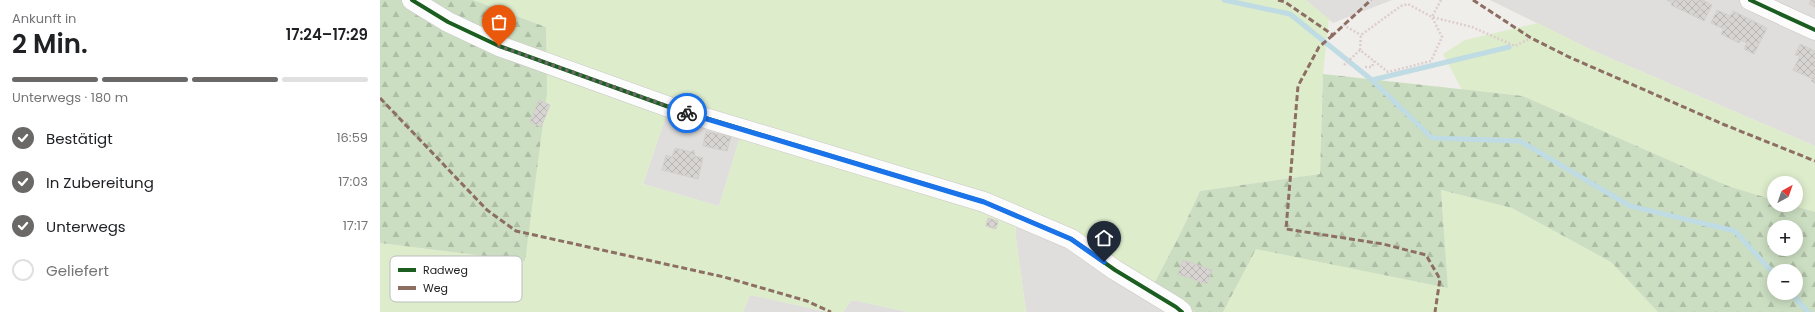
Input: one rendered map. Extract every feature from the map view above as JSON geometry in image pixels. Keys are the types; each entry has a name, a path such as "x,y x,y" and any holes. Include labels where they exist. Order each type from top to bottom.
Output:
{"street":[{"path":"412,0 448,22 499,46 670,107 984,202 1071,239 1115,270 1182,312"},
{"path":"1750,0 1815,30"}],"path":[{"path":"1432,17 1441,0"},
{"path":"1344,65 1360,50 1362,35 1401,6 1408,4 1432,17 1472,27 1515,46 1531,38"},
{"path":"1360,50 1388,72 1431,61 1442,37 1432,17"},
{"path":"1343,25 1362,35"},
{"path":"1365,67 1372,67 1374,61"}],"shaded area":[{"path":"1306,0 1392,0 1333,23"},
{"path":"1490,0 1815,0 1815,146 1596,52"},
{"path":"667,113 740,137 719,206 643,184"},
{"path":"1015,209 1154,284 1195,312 1026,312 1016,238"},
{"path":"750,295 828,312 743,312"},
{"path":"852,300 908,312 843,312"}],"green space":[{"path":"380,0 473,0 546,27 547,92 525,261 522,261 522,256 485,256 380,243"},
{"path":"473,0 1306,0 1329,19 1323,74 1320,174 1200,191 1154,284 1015,209 1016,238 1026,312 908,312 852,300 843,312 828,312 750,295 743,312 380,312 380,243 485,256 390,256 390,302 522,302 522,261 525,261 546,27","holes":["667,113 740,137 719,206 643,184"]},
{"path":"1538,23 1596,52 1815,146 1815,212 1803,208 1803,176 1767,176 1767,198 1728,186 1523,96 1462,90 1443,54 1465,40"},
{"path":"1323,74 1523,96 1728,186 1767,198 1767,212 1803,212 1803,208 1815,212 1815,312 1658,312 1611,262 1512,208 1441,190 1448,288 1256,249 1223,312 1195,312 1154,284 1200,191 1320,174"},
{"path":"1441,190 1512,208 1611,262 1658,312 1223,312 1256,248 1448,288"}],"building":[{"path":"1667,0 1704,0 1696,17 1671,5 1672,3"},
{"path":"1811,0 1815,0 1815,7 1809,4"},
{"path":"1704,1 1712,5 1704,21 1696,17"},
{"path":"1717,10 1730,16 1724,29 1711,23"},
{"path":"1733,11 1767,28 1754,54 1744,49 1747,43 1740,40 1739,43 1721,34"},
{"path":"1800,44 1815,51 1815,83 1811,81 1813,79 1793,70 1800,56 1795,55"},
{"path":"539,100 550,105 541,127 530,122"},
{"path":"706,131 731,137 727,151 703,146"},
{"path":"675,148 691,152 694,150 695,156 703,158 698,179 662,170 666,155 672,157"},
{"path":"988,218 998,221 996,229 986,226"},
{"path":"1183,260 1212,270 1207,284 1178,274"}],"waterway":[{"path":"1224,0 1290,14 1372,80 1509,47"},
{"path":"1372,80 1432,138 1520,141 1630,206 1735,231 1767,266"},
{"path":"1797,300 1808,312"}],"marked path":[{"path":"1278,0 1285,2 1333,35 1371,0"},
{"path":"1473,0 1531,38 1569,57 1725,125 1815,161"},
{"path":"1333,35 1319,47 1298,86 1286,229 1383,244 1426,255 1440,279 1435,312"},
{"path":"380,98 487,210 516,231 724,277 807,301 831,312"}],"cycle path":[{"path":"412,0 448,22 499,46 669,107 984,202 1071,239 1115,270 1182,312"},
{"path":"1750,0 1815,30"}],"way so far":[{"path":"499,46 687,113"}],"route":[{"path":"687,113 984,202 1071,239 1104,262"}]}
